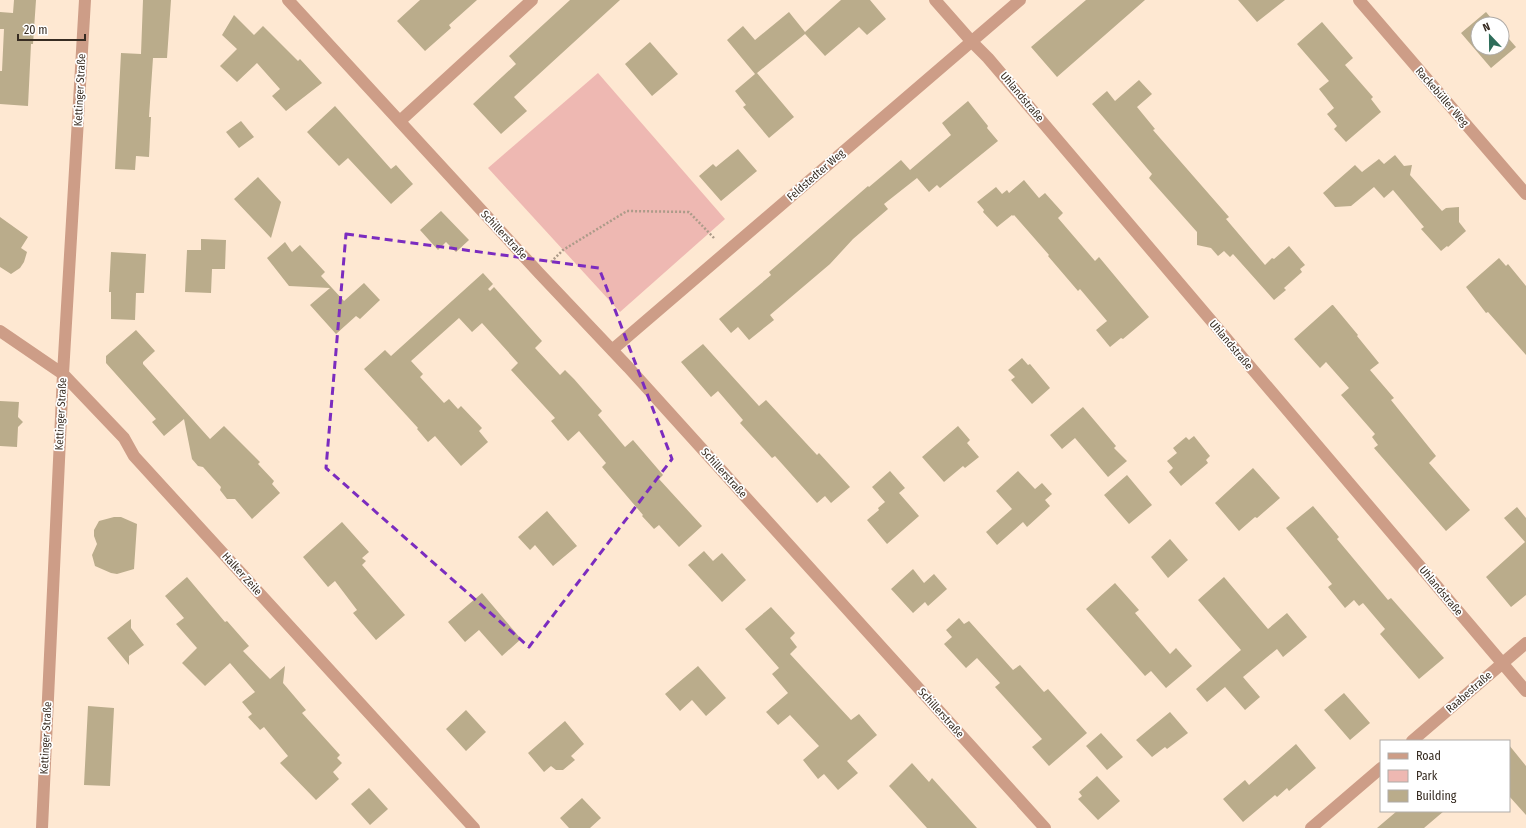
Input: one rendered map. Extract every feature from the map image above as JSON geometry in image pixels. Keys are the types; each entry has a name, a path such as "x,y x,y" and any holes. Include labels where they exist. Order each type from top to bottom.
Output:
{"street":[{"name":"Kettinger Straße","path":"42,828 63,374 85,0"},
{"name":"Schillerstraße","path":"288,0 539,273 612,350 1045,828"},
{"path":"400,121 532,0"},
{"name":"Uhlandstraße","path":"935,0 988,58 1526,691"},
{"name":"Feldstedter Weg","path":"612,350 1020,0"},
{"name":"Rackebüller Weg","path":"1359,0 1526,194"},
{"name":"Halker Zeile","path":"0,331 63,374 124,438 134,456 474,828"},
{"name":"Raabestraße","path":"1413,740 1526,643"},
{"path":"1311,828 1380,769"}],"path":[{"path":"539,273 563,250 627,211 689,212 714,238"}],"highlighted area":[{"path":"346,234 599,268 672,459 529,647 326,468"}],"green space":[{"path":"598,73 725,219 620,312 488,168"}],"building":[{"path":"14,0 36,0 33,44 31,44 28,106 0,104 0,71 2,71 4,29 0,29 0,12 13,13"},
{"path":"143,0 171,0 167,58 153,58 149,117 151,117 149,157 136,156 135,170 115,169 121,53 141,54"},
{"path":"420,0 477,0 449,25 451,28 425,51 397,21"},
{"path":"570,0 620,0 514,97 527,111 501,134 473,104 516,64 509,56"},
{"path":"841,0 870,0 886,19 867,35 859,27 825,56 805,34 757,73 794,117 769,138 743,107 746,105 735,91 755,74 727,40 743,26 755,40 789,12 805,32"},
{"path":"1086,0 1145,0 1057,77 1031,47"},
{"path":"1238,0 1285,0 1257,22"},
{"path":"1486,12 1489,16 1481,16"},
{"path":"234,15 254,35 263,26 298,61 300,59 322,83 286,111 272,96 280,89 257,63 237,82 220,66 237,49 222,35"},
{"path":"1322,22 1353,58 1345,65 1373,97 1371,99 1381,112 1346,142 1334,129 1337,126 1327,114 1334,108 1319,89 1329,81 1297,44"},
{"path":"1470,25 1470,44 1461,33"},
{"path":"1510,40 1516,47 1510,52"},
{"path":"650,42 678,74 652,96 625,64"},
{"path":"1481,56 1505,56 1491,68"},
{"path":"1139,80 1152,94 1137,107 1155,129 1153,130 1229,217 1226,219 1265,265 1289,246 1305,265 1300,269 1302,272 1284,288 1286,290 1274,300 1233,254 1230,257 1224,251 1218,256 1211,248 1197,245 1197,232 1149,178 1152,174 1092,104 1107,91 1115,101"},
{"path":"968,101 998,141 940,188 937,185 929,192 917,178 884,204 888,209 853,239 830,264 770,315 774,320 749,340 738,327 731,333 719,319 771,275 769,272 868,186 869,187 901,160 910,170 951,135 942,123"},
{"path":"335,106 391,169 396,165 413,184 391,204 348,158 339,166 307,132"},
{"path":"241,121 254,137 239,148 226,132"},
{"path":"738,149 757,171 721,201 699,176 713,164 716,167"},
{"path":"1395,155 1404,166 1412,165 1410,175 1442,211 1446,208 1459,207 1459,222 1466,231 1448,247 1447,246 1441,251 1421,229 1424,227 1393,190 1384,198 1374,187 1351,206 1335,207 1323,193 1355,165 1362,172 1379,159 1384,164"},
{"path":"258,177 281,202 271,238 234,199"},
{"path":"1024,180 1039,198 1045,193 1063,213 1058,218 1095,261 1099,257 1149,317 1123,339 1121,338 1110,347 1096,330 1107,321 1080,289 1078,291 1014,215 997,227 983,212 984,210 977,202 996,187 1002,194 1007,190 1009,193"},
{"path":"441,211 469,240 456,252 446,242 438,250 420,230"},
{"path":"0,217 28,237 21,248 27,252 24,262 20,268 11,274 0,267"},
{"path":"201,239 226,240 225,269 212,269 211,293 185,292 187,250 201,250"},
{"path":"285,242 292,252 300,245 325,272 321,276 344,301 364,283 380,300 360,319 356,316 336,334 310,305 330,288 289,286 267,258"},
{"path":"111,252 146,254 144,293 136,293 135,320 111,319 111,292 109,292"},
{"path":"1499,258 1506,266 1508,264 1526,286 1526,355 1488,312 1486,313 1466,287"},
{"path":"483,273 493,284 488,289 490,291 494,287 542,341 535,348 560,375 565,370 574,379 602,411 598,415 625,447 633,440 663,475 659,479 702,526 679,547 659,525 654,529 642,516 643,515 602,467 606,463 579,431 568,441 551,421 555,418 511,370 518,363 482,323 472,332 459,318 411,361 423,374 420,377 444,403 449,399 458,409 461,406 482,428 479,431 488,442 461,466 435,436 428,442 417,429 418,428 364,369 385,350 391,356"},
{"path":"1332,305 1358,335 1357,336 1379,363 1370,370 1394,398 1391,400 1436,456 1429,463 1470,510 1446,531 1374,448 1378,445 1372,437 1375,434 1341,395 1349,388 1326,362 1320,368 1294,339"},
{"path":"136,330 155,351 143,362 143,364 210,439 224,426 260,462 258,464 274,481 272,484 280,493 252,519 235,499 227,499 220,490 221,487 203,467 198,466 192,459 184,419 164,436 152,422 156,419 106,363 106,356"},
{"path":"703,344 759,406 766,400 817,455 819,453 850,487 831,503 825,496 817,503 775,456 772,458 740,423 743,420 718,391 711,397 681,362"},
{"path":"1022,358 1028,365 1030,364 1050,388 1032,404 1011,380 1015,377 1008,370"},
{"path":"0,401 19,402 18,417 23,422 18,427 17,447 0,446"},
{"path":"1083,407 1116,446 1114,448 1127,461 1108,477 1075,438 1062,449 1050,435"},
{"path":"958,426 970,440 967,443 979,457 965,468 963,466 944,482 922,457"},
{"path":"1194,436 1210,456 1206,460 1208,463 1181,486 1169,472 1173,468 1167,461 1177,453 1173,448 1186,437 1189,440"},
{"path":"1253,468 1280,498 1239,531 1215,503"},
{"path":"890,471 905,488 899,493 919,516 887,544 867,520 879,510 878,508 885,502 872,487"},
{"path":"1018,471 1035,489 1042,483 1052,494 1045,500 1050,506 1027,527 1023,522 997,545 986,532 1012,509 996,491"},
{"path":"1127,475 1152,505 1129,524 1104,495"},
{"path":"1313,506 1339,537 1337,539 1388,600 1391,598 1444,658 1419,679 1380,634 1385,629 1363,603 1359,606 1354,600 1345,608 1328,587 1332,584 1286,528"},
{"path":"1517,507 1526,518 1526,595 1511,607 1486,577 1525,542 1504,518"},
{"path":"547,511 577,546 553,566 535,545 530,550 518,537"},
{"path":"114,517 121,517 137,524 134,569 117,574 95,566 92,555 97,544 94,536 94,530 99,521"},
{"path":"342,522 369,552 362,558 366,561 362,565 405,615 376,640 353,613 357,610 335,581 328,587 303,557"},
{"path":"1170,539 1188,560 1168,578 1151,557"},
{"path":"704,551 713,561 722,553 746,580 722,602 688,565"},
{"path":"913,569 924,583 934,574 947,589 928,606 925,602 913,613 891,589"},
{"path":"187,577 225,622 227,621 249,646 243,651 270,679 285,666 283,683 306,710 302,713 340,755 337,758 342,763 333,772 339,779 316,800 280,763 288,756 264,727 260,730 248,717 252,714 242,702 255,692 230,663 205,686 182,663 197,648 176,624 184,618 165,596"},
{"path":"1224,577 1268,629 1287,613 1307,637 1283,657 1277,649 1243,677 1260,697 1245,710 1225,687 1207,702 1196,689 1241,650 1198,600"},
{"path":"1115,583 1139,610 1135,613 1170,654 1176,648 1192,666 1166,688 1151,671 1145,676 1086,609"},
{"path":"482,593 521,639 502,656 479,630 465,642 448,622"},
{"path":"771,607 795,633 790,638 797,647 790,654 851,720 859,714 877,735 847,761 858,773 838,790 824,774 818,779 803,760 819,746 790,715 778,725 766,712 788,693 772,674 779,668 745,629"},
{"path":"959,618 964,624 969,621 1013,670 1020,665 1044,692 1048,689 1087,733 1049,766 1032,747 1042,739 995,687 1000,683 977,658 966,668 944,644 952,637 946,630"},
{"path":"131,619 131,628 144,645 129,656 129,665 107,638"},
{"path":"698,666 726,698 706,716 692,700 680,711 665,694"},
{"path":"1344,693 1370,723 1350,740 1324,710"},
{"path":"88,706 114,708 110,786 84,785"},
{"path":"466,710 486,732 466,751 446,729"},
{"path":"1170,712 1188,733 1167,749 1165,747 1152,757 1136,740"},
{"path":"565,721 584,744 571,756 575,760 563,770 556,770 551,766 544,772 528,753"},
{"path":"1101,733 1123,757 1107,770 1086,746"},
{"path":"1296,744 1316,768 1289,791 1287,788 1277,797 1275,795 1243,822 1223,799 1245,780 1249,785"},
{"path":"1510,746 1526,766 1526,815 1510,797"},
{"path":"912,763 929,782 932,778 977,828 927,828 889,786"},
{"path":"1097,776 1120,801 1098,820 1078,799 1082,796 1079,792"},
{"path":"369,788 388,809 370,825 351,804"},
{"path":"582,798 601,818 590,828 569,828 560,818"},
{"path":"1396,812 1443,812 1424,828 1377,828"}]}
